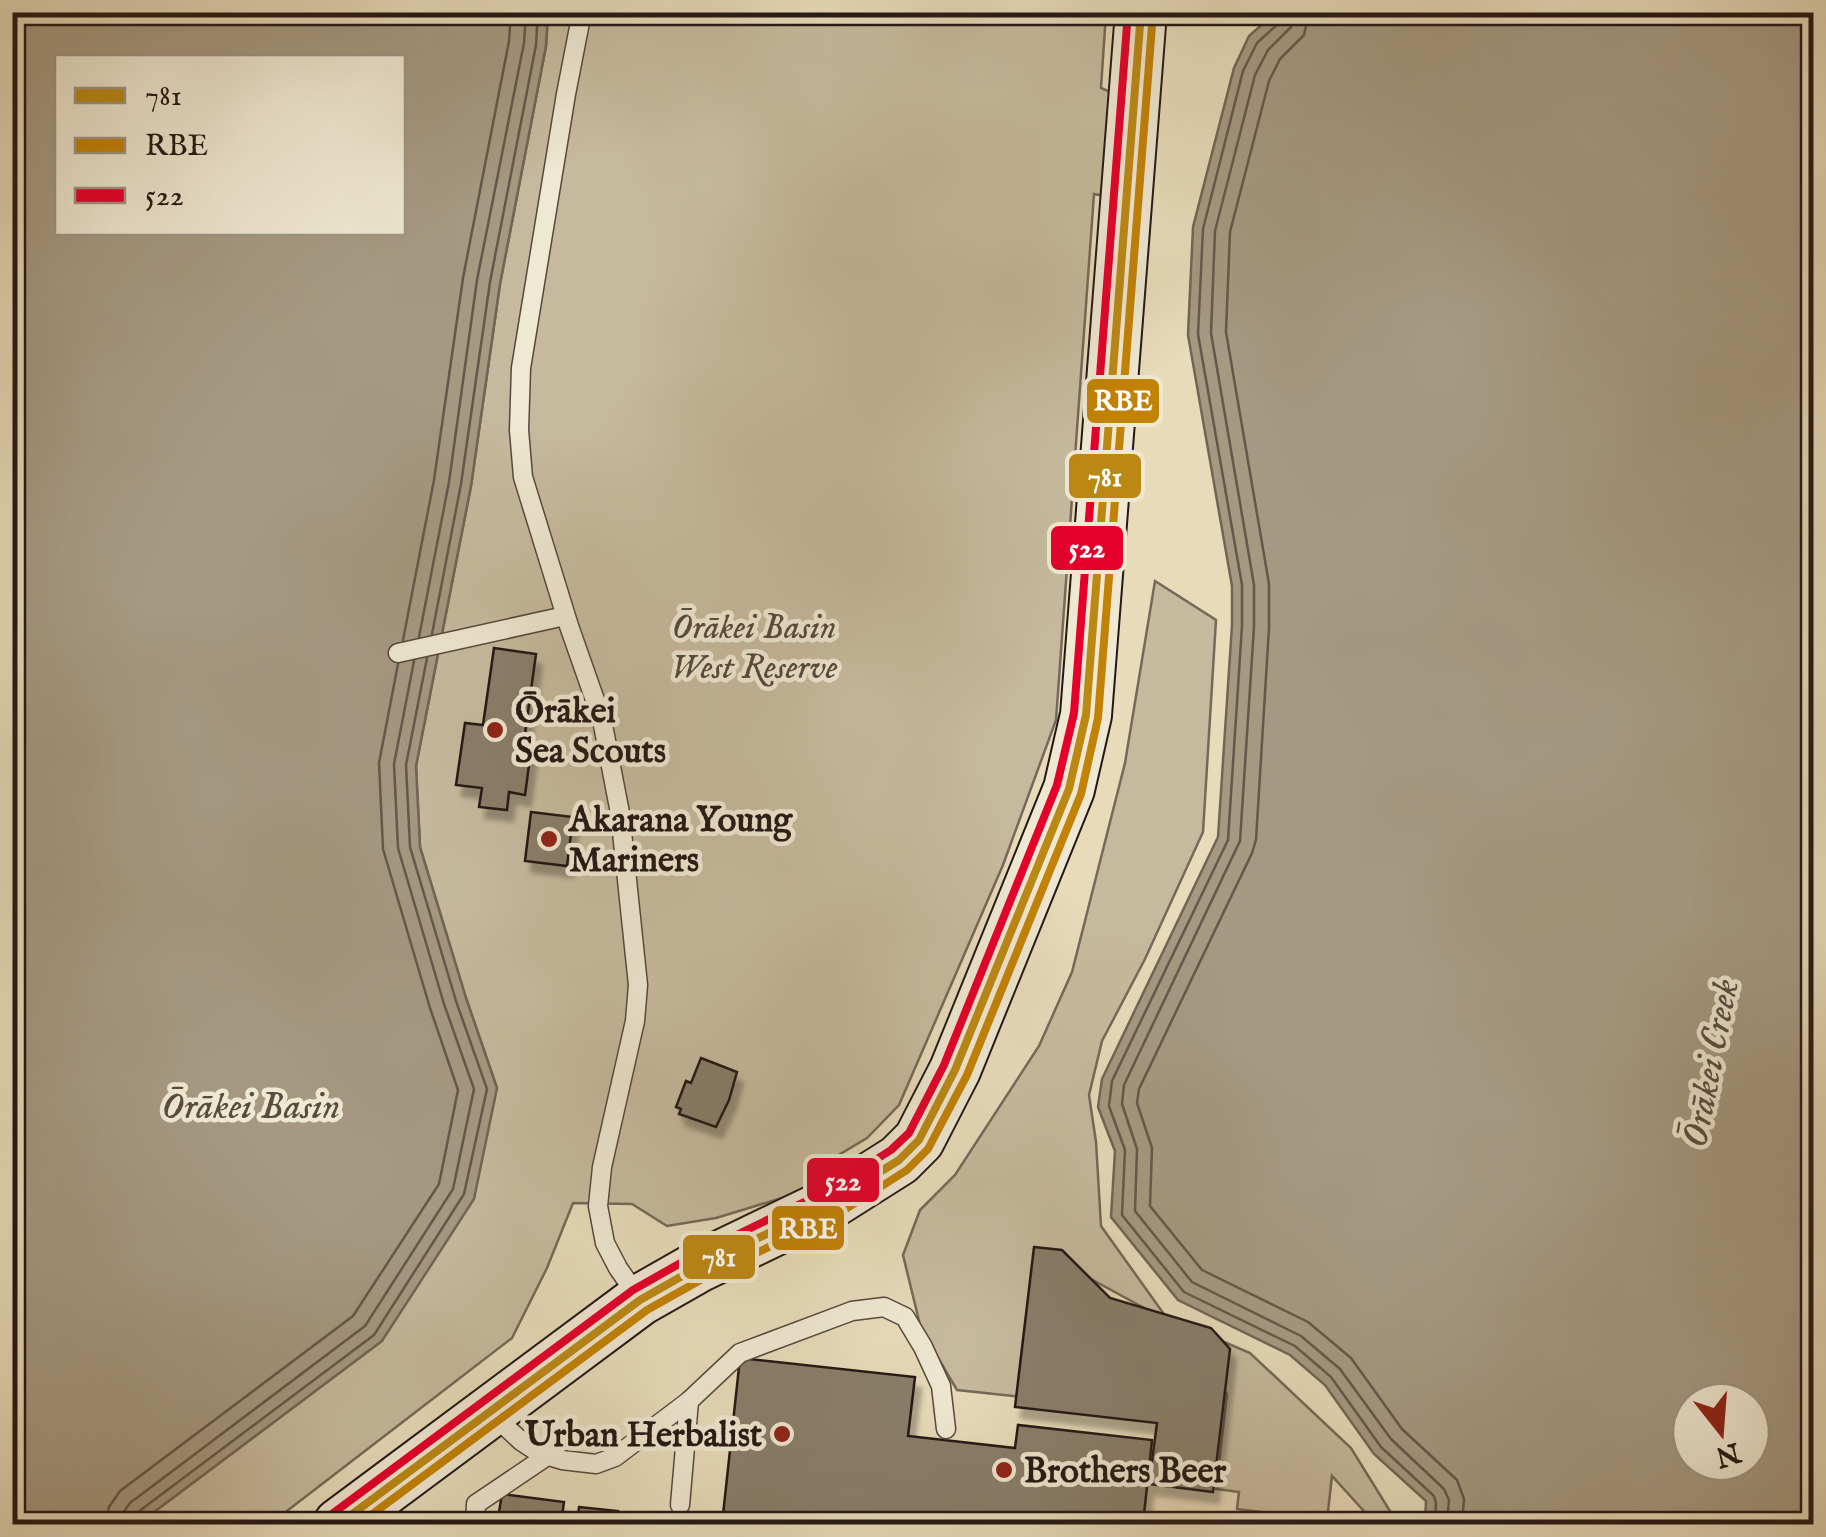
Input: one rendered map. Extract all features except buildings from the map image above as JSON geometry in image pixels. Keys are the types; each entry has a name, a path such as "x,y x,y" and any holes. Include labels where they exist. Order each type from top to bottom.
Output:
{"main road":[{"path":"339,1524 640,1300 721,1255 831,1203 899,1160 919,1140 955,1070 1069,789 1086,715 1141,12"}],"lane":[{"path":"582,12 521,368 522,477 602,720 620,813 638,985 635,1021 602,1167 598,1206 605,1243 640,1300"},
{"path":"398,654 566,616"},
{"path":"490,1412 521,1441 547,1456 596,1464 615,1456 689,1401 740,1353 852,1311 884,1307 904,1316 923,1346 941,1386 946,1429"},
{"path":"680,1504 689,1401"},
{"path":"475,1524 476,1504 547,1456"}],"green space":[{"name":"Ōrākei Basin West Reserve","path":"548,13 1106,13 1101,88 1115,94 1105,196 1094,194 1056,720 1003,865 899,1105 867,1138 832,1159 834,1182 716,1218 667,1226 632,1204 573,1203 547,1268 512,1338 270,1524 138,1524 382,1341 497,1088 420,847 416,766 471,486 500,284 546,46"},
{"path":"1155,581 1216,620 1203,832 1145,959 1102,1041 1089,1095 1101,1226 1166,1317 1250,1353 1351,1448 1398,1524 1373,1524 1332,1476 1327,1520 1237,1509 1239,1492 1216,1489 1227,1394 1223,1351 1056,1260 1023,1397 957,1390 921,1329 903,1255 920,1210 955,1175 1039,1046 1072,972 1125,763"}],"water":[{"name":"Ōrākei Creek","path":"1276,12 1813,13 1813,1524 1425,1524 1426,1501 1374,1454 1325,1385 1290,1355 1178,1300 1111,1217 1115,1151 1098,1107 1102,1079 1218,837 1232,586 1188,335 1193,227 1234,68 1249,36"},
{"name":"Ōrākei Basin","path":"12,13 548,13 546,46 500,284 471,486 416,766 420,847 497,1088 474,1199 382,1341 138,1524 13,1524"}],"transit line":[{"name":"522","path":"332,1514 633,1290 693,1256 825,1192 891,1150 909,1133 944,1065 1057,785 1074,713 1128,12"},
{"name":"781","path":"339,1524 640,1300 698,1267 831,1203 899,1160 919,1140 955,1070 1069,789 1086,715 1141,12"},
{"name":"RBE","path":"359,1524 647,1310 838,1214 907,1170 928,1149 967,1075 1081,794 1098,718 1153,13"}],"place":[{"name":"Ōrākei Sea Scouts","path":"495,730"},
{"name":"Akarana Young Mariners","path":"549,839"},
{"name":"Urban Herbalist","path":"782,1434"},
{"name":"Brothers Beer","path":"1004,1470"}]}
